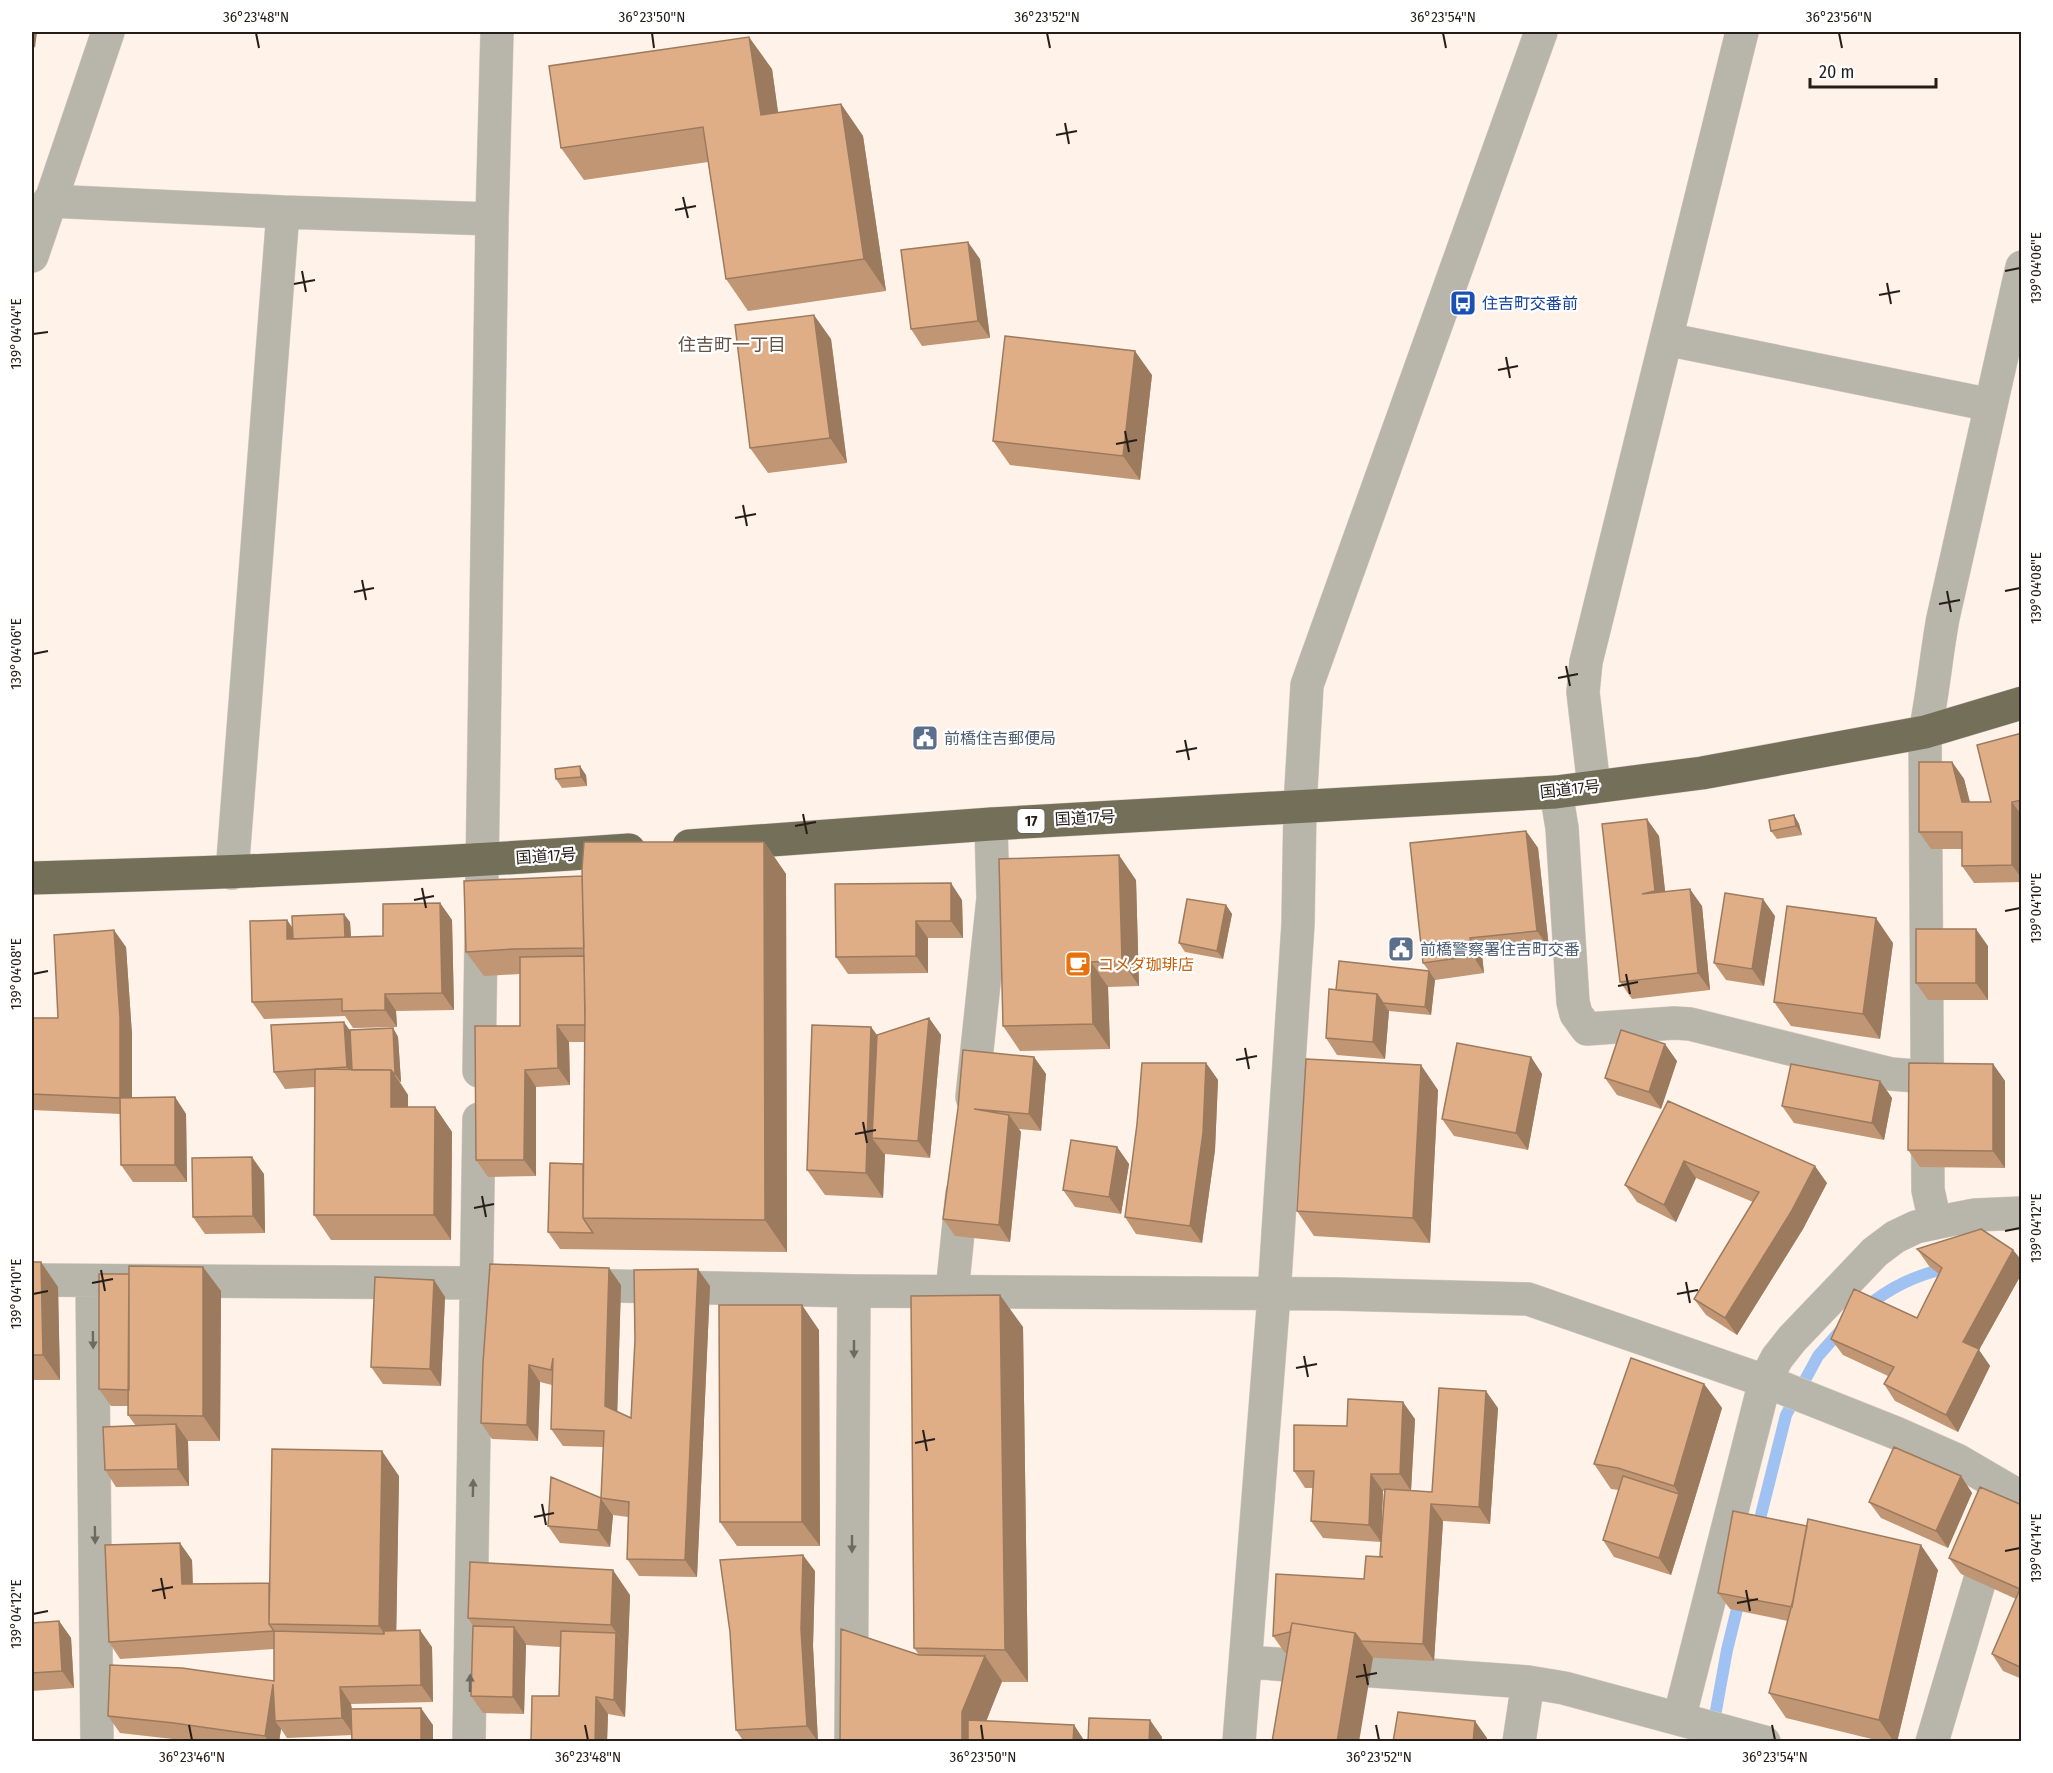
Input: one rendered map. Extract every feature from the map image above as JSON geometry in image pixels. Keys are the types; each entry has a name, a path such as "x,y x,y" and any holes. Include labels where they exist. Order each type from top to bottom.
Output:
{"highway":[{"name":"国道17号","path":"32,878 232,873 482,861 991,824 1556,792 1702,773 1925,732 2022,703"}],"street":[{"path":"32,256 108,32"},
{"path":"469,1742 492,219 497,32"},
{"path":"1239,1742 1274,1295 1298,924 1300,806 1307,685 1540,32"},
{"path":"1594,787 1583,692 1586,662 1742,32"},
{"path":"49,201 492,219"},
{"path":"232,873 283,212"},
{"path":"1935,1222 1928,1190 1925,732 1933,694 1936,656 1943,618 2022,267"},
{"path":"1666,339 1991,405"},
{"path":"1556,792 1562,828 1573,1002 1576,1014 1587,1029 1690,1024 1891,1074 1928,1077"},
{"path":"969,1130 993,898 991,824"},
{"path":"952,1292 965,1165"},
{"path":"1679,1719 1765,1381 1776,1358 1875,1252 1895,1237 1916,1227 1935,1222 1975,1215 2022,1213"},
{"path":"32,1280 477,1283 854,1291 1337,1294 1528,1299 1765,1381 1957,1460 2013,1493 2003,1502 1932,1742"},
{"path":"92,1281 97,1742"},
{"path":"851,1742 854,1291"},
{"path":"1246,1662 1528,1682 1564,1688 1764,1742"},
{"path":"1519,1742 1528,1682"}],"building":[{"path":"749,37 761,115 841,104 864,259 726,279 703,127 561,148 549,66"},
{"path":"968,242 978,321 911,329 901,250"},
{"path":"814,315 830,438 750,448 735,325"},
{"path":"1005,336 1135,351 1123,456 993,441"},
{"path":"2022,733 2022,800 2012,802 2012,865 1962,866 1962,832 1919,832 1919,762 1952,762 1962,802 1991,802 1977,745"},
{"path":"580,766 581,777 556,779 555,769"},
{"path":"1794,815 1796,826 1771,831 1769,820"},
{"path":"1647,819 1655,891 1642,894 1690,889 1698,973 1620,982 1602,824"},
{"path":"1526,831 1537,931 1470,938 1473,956 1423,963 1410,843"},
{"path":"584,842 764,842 765,1220 583,1218 585,1010 582,869"},
{"path":"1119,855 1122,961 1091,962 1093,1024 1003,1026 999,859"},
{"path":"582,876 584,948 466,952 464,881"},
{"path":"951,883 951,921 916,921 916,956 836,957 835,884"},
{"path":"1725,893 1763,899 1752,969 1714,963"},
{"path":"1187,899 1226,905 1217,951 1179,943"},
{"path":"440,903 442,993 385,994 385,1010 342,1011 342,999 252,1002 250,921 287,920 287,939 383,936 383,904"},
{"path":"1787,906 1876,918 1863,1014 1774,1002"},
{"path":"344,914 345,937 293,939 292,916"},
{"path":"1916,929 1976,929 1976,983 1916,983"},
{"path":"114,930 120,1018 120,1098 32,1094 32,1018 58,1018 54,935"},
{"path":"584,956 585,1025 557,1025 558,1068 525,1070 524,1160 476,1160 475,1026 520,1026 520,957"},
{"path":"1339,961 1429,971 1425,1007 1383,1003 1377,994 1336,990"},
{"path":"1329,989 1377,994 1373,1042 1326,1038"},
{"path":"929,1018 918,1141 872,1138 877,1035"},
{"path":"344,1022 347,1067 274,1072 271,1025"},
{"path":"812,1025 871,1027 866,1173 807,1170"},
{"path":"393,1028 395,1074 391,1070 352,1070 350,1030"},
{"path":"1621,1030 1665,1044 1649,1092 1605,1078"},
{"path":"1457,1043 1531,1057 1516,1133 1442,1119"},
{"path":"963,1050 1034,1057 1029,1114 974,1109 1009,1115 999,1225 943,1219 958,1108"},
{"path":"1306,1059 1421,1065 1413,1218 1297,1211"},
{"path":"1142,1063 1206,1063 1203,1133 1190,1226 1125,1217"},
{"path":"1909,1063 1993,1064 1993,1151 1908,1150"},
{"path":"1791,1064 1880,1081 1872,1123 1782,1106"},
{"path":"315,1069 391,1070 391,1107 435,1107 434,1215 314,1215"},
{"path":"175,1097 175,1165 121,1165 120,1098"},
{"path":"1668,1101 1815,1166 1791,1212 1725,1318 1694,1299 1759,1192 1684,1161 1664,1205 1625,1185"},
{"path":"1071,1140 1117,1147 1109,1197 1063,1190"},
{"path":"252,1157 253,1216 193,1217 192,1158"},
{"path":"550,1163 583,1164 583,1218 593,1233 548,1232"},
{"path":"1981,1229 2013,1250 1963,1342 1979,1349 1946,1415 1884,1384 1894,1367 1831,1339 1854,1289 1917,1318 1942,1268 1917,1249"},
{"path":"32,1262 41,1262 43,1355 32,1355"},
{"path":"490,1264 609,1268 605,1406 631,1418 635,1340 634,1270 698,1269 685,1560 627,1559 629,1502 601,1498 604,1431 551,1429 553,1358 551,1370 529,1365 527,1425 481,1423"},
{"path":"129,1266 203,1267 203,1416 128,1415"},
{"path":"99,1274 129,1274 129,1390 99,1389"},
{"path":"375,1277 434,1280 430,1369 371,1367"},
{"path":"1000,1295 1005,1650 914,1648 911,1296"},
{"path":"719,1305 802,1305 802,1522 720,1522"},
{"path":"1631,1358 1704,1384 1674,1486 1618,1468 1594,1464"},
{"path":"1439,1388 1486,1391 1479,1507 1431,1504 1423,1644 1361,1641 1355,1633 1292,1623 1290,1632 1273,1636 1276,1574 1364,1579 1366,1556 1383,1557 1380,1556 1385,1489 1432,1492"},
{"path":"1348,1399 1403,1402 1400,1474 1371,1474 1369,1525 1311,1521 1314,1471 1294,1471 1294,1425 1347,1426"},
{"path":"176,1424 178,1469 105,1470 103,1427"},
{"path":"1894,1447 1961,1476 1936,1531 1869,1502"},
{"path":"272,1449 382,1451 379,1626 269,1624"},
{"path":"1623,1476 1679,1494 1659,1558 1603,1540"},
{"path":"551,1477 601,1498 598,1530 548,1526"},
{"path":"1980,1487 2022,1505 2022,1668 1992,1654 2020,1589 1949,1558"},
{"path":"1733,1511 1807,1526 1792,1607 1718,1593"},
{"path":"1808,1519 1921,1545 1879,1720 1769,1693 1793,1600"},
{"path":"180,1543 182,1584 269,1583 269,1624 274,1631 109,1642 105,1545"},
{"path":"803,1555 801,1629 807,1726 736,1730 730,1632 720,1560"},
{"path":"470,1562 613,1570 611,1625 468,1618"},
{"path":"59,1621 62,1671 32,1673 32,1623"},
{"path":"1292,1623 1355,1633 1337,1742 1272,1742"},
{"path":"473,1626 514,1627 513,1697 471,1696"},
{"path":"841,1629 919,1655 985,1656 962,1712 962,1742 840,1742"},
{"path":"420,1630 421,1685 340,1687 342,1718 275,1721 273,1684 265,1736 108,1716 110,1665 182,1668 274,1681 274,1631 384,1634 384,1631"},
{"path":"561,1631 616,1633 614,1700 596,1697 595,1742 531,1742 532,1696 559,1696"},
{"path":"421,1708 421,1742 352,1742 351,1709"},
{"path":"1398,1712 1475,1721 1473,1742 1393,1742"},
{"path":"1089,1718 1150,1720 1149,1742 1088,1742"},
{"path":"968,1720 1074,1725 1073,1742 968,1742"}],"waterway":[{"path":"1864,1309 1904,1283 1949,1267"},
{"path":"1757,1531 1786,1415 1818,1356 1842,1329"},
{"path":"1713,1727 1727,1650 1740,1597"}],"place":[{"name":"住吉町交番前","path":"1463,303"},
{"name":"前橋住吉郵便局","path":"925,738"},
{"name":"前橋警察署住吉町交番","path":"1401,949"},
{"name":"コメダ珈琲店","path":"1078,964"}],"district":[{"name":"住吉町一丁目","path":"732,345"}]}
